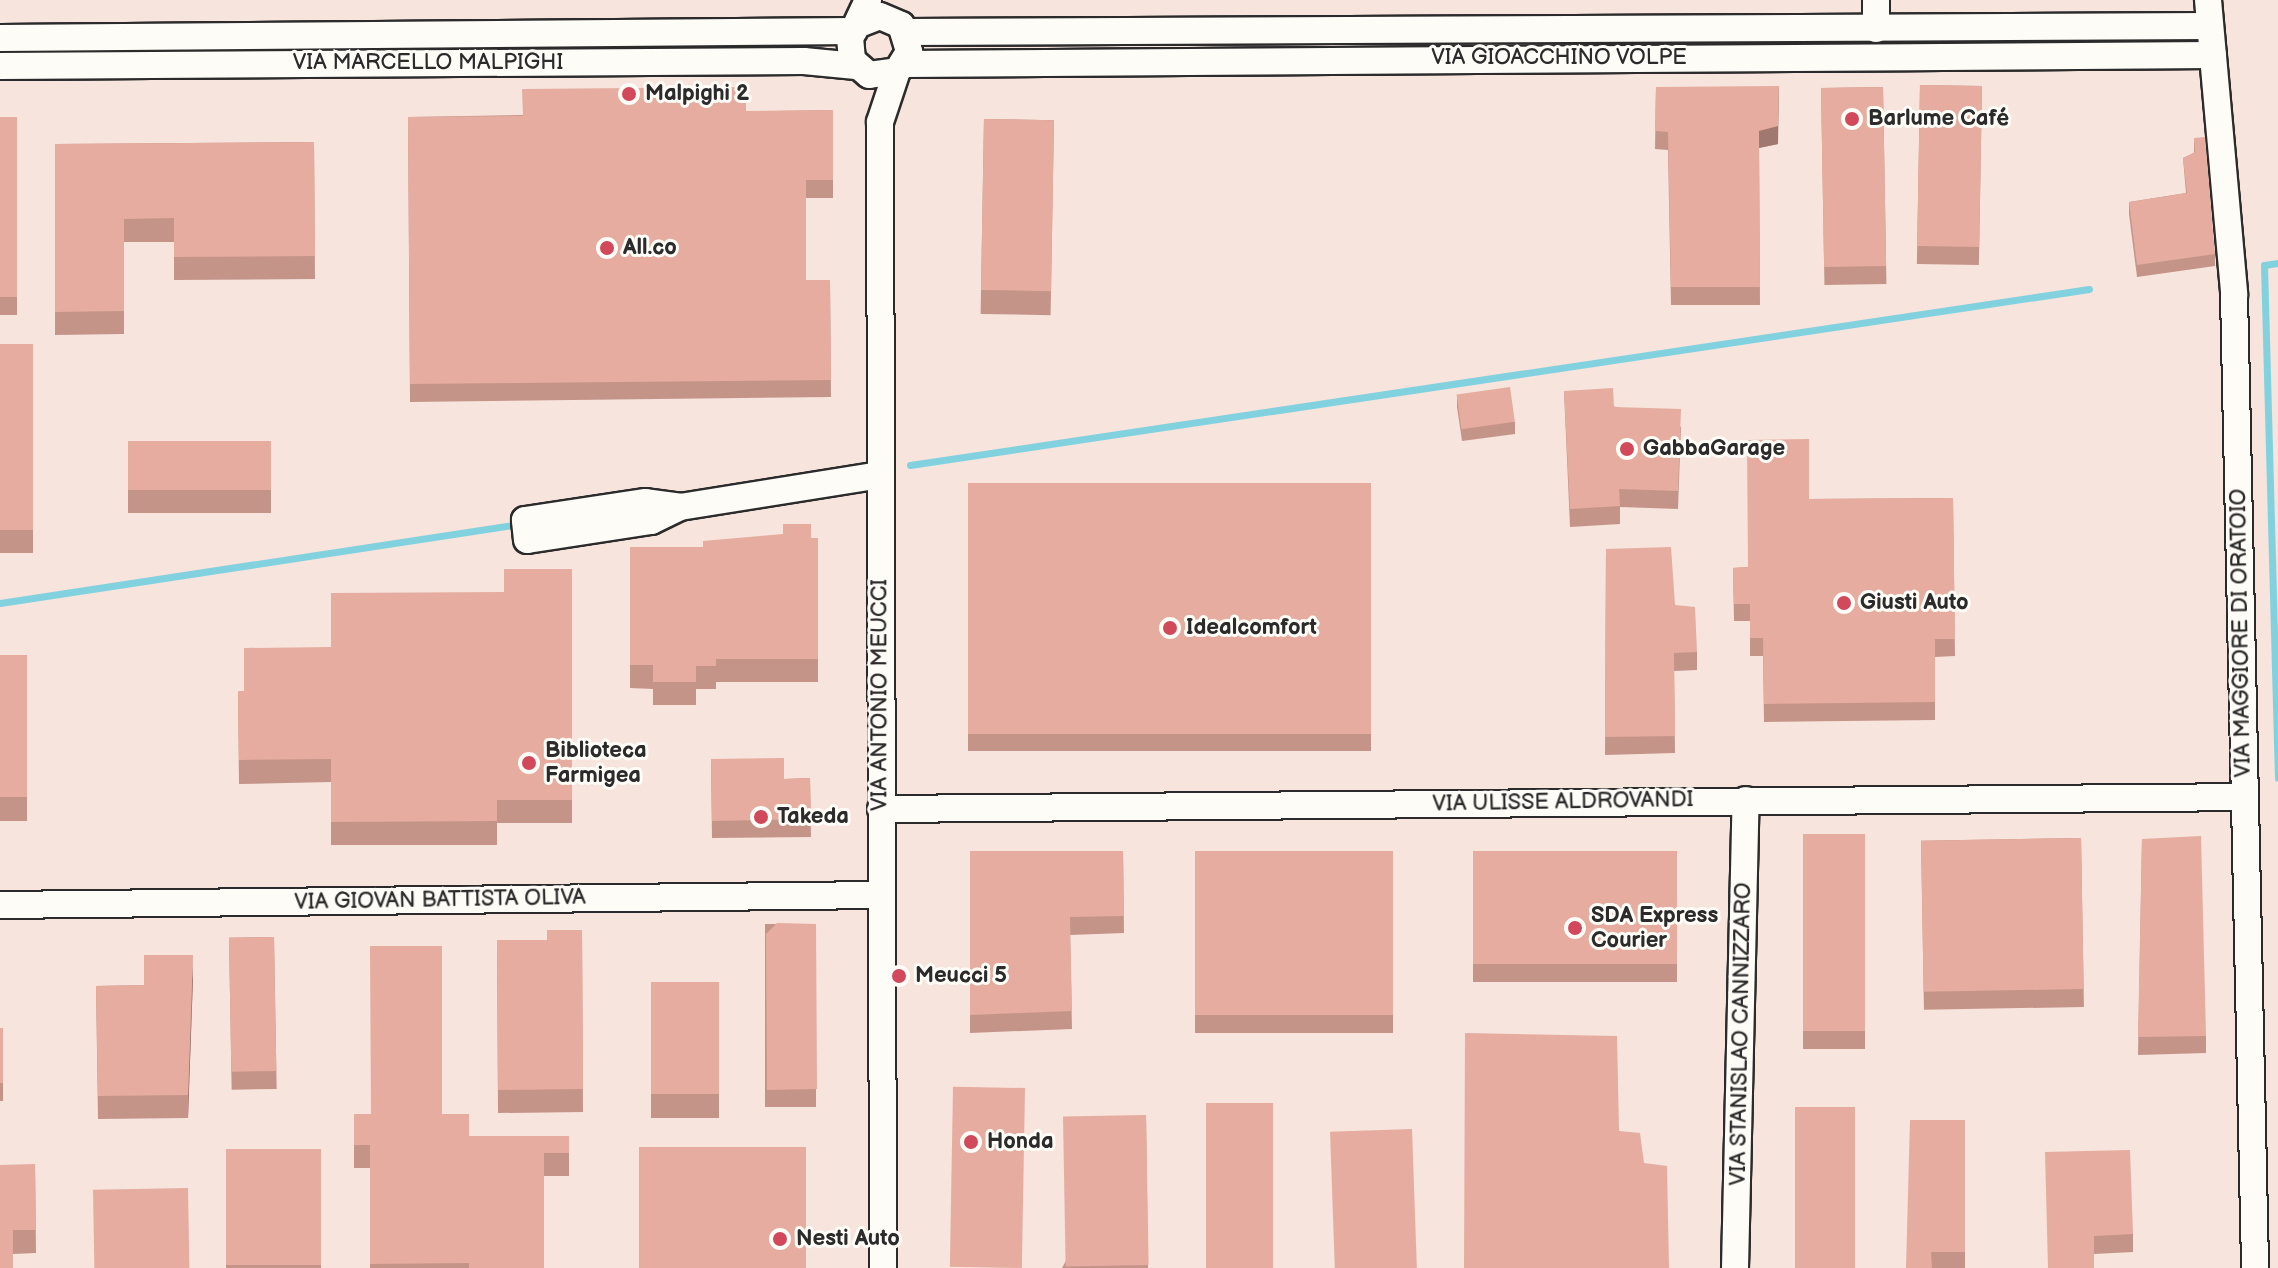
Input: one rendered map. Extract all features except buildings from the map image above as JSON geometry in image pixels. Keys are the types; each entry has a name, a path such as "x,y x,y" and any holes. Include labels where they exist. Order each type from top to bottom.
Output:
{"street":[{"path":"1876,0 1876,29"},
{"name":"VIA GIOACCHINO VOLPE","path":"896,18 1876,29 2209,13"},
{"name":"VIA MAGGIORE DI ORATOIO","path":"2209,13 2234,294 2255,1268"},
{"path":"860,18 896,18"},
{"name":"VIA ANTONIO MEUCCI","path":"860,18 849,45 880,122"},
{"name":"VIA MARCELLO MALPIGHI","path":"0,38 860,18"},
{"name":"VIA ANTONIO MEUCCI","path":"883,1268 880,122 910,45 896,18"},
{"name":"VIA GIOACCHINO VOLPE","path":"901,68 2213,55"},
{"name":"VIA MARCELLO MALPIGHI","path":"0,66 804,61 858,68"},
{"path":"858,68 879,77 901,68"},
{"path":"680,507 646,502 525,520 527,540 651,521 680,507 879,475"},
{"name":"VIA ULISSE ALDROVANDI","path":"881,809 2245,797"},
{"name":"VIA STANISLAO CANNIZZARO","path":"1735,1268 1746,800"},
{"name":"VIA GIOVAN BATTISTA OLIVA","path":"0,905 881,895"}],"waterway":[{"path":"2278,263 2264,265 2278,778"},
{"path":"910,465 2089,289"},
{"path":"0,603 513,525"}],"place":[{"name":"Malpighi 2","path":"629,94"},
{"name":"Barlume Café","path":"1852,119"},
{"name":"All.co","path":"607,248"},
{"name":"GabbaGarage","path":"1627,449"},
{"name":"Giusti Auto","path":"1844,603"},
{"name":"Idealcomfort","path":"1170,628"},
{"name":"Biblioteca Farmigea","path":"529,763"},
{"name":"Takeda","path":"761,817"},
{"name":"SDA Express Courier","path":"1575,928"},
{"name":"Meucci 5","path":"899,976"},
{"name":"Honda","path":"971,1142"},
{"name":"Nesti Auto","path":"780,1239"}]}
